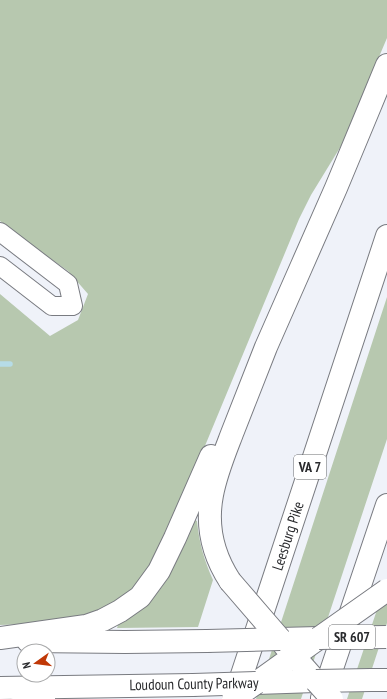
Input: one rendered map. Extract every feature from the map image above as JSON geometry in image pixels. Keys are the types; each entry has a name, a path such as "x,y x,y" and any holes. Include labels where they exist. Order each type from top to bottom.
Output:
{"main road":[{"path":"332,699 319,690 294,656 230,581 222,569 216,555 211,535 210,515 212,495 220,467 253,378 290,289 336,188 387,65"},
{"name":"Leesburg Pike","path":"233,699 387,236"},
{"path":"0,639 86,626 120,612 140,597 159,571 209,460 253,378"},
{"path":"319,690 387,505"},
{"path":"233,699 387,590"},
{"name":"SR 607","path":"0,639 125,642 386,637"},
{"name":"Loudoun County Parkway","path":"7,688 256,683 319,690 379,680"},
{"path":"7,688 44,699"}],"street":[{"path":"0,232 68,284 73,306 52,306 0,266"}],"green space":[{"path":"0,0 387,0 387,38 341,146 311,195 299,219 178,511 150,573 129,596 101,613 56,623 0,625 0,294 50,336 78,320 88,294 68,271 0,221"},
{"path":"387,297 387,439 301,699 256,699"},
{"path":"195,520 197,521 201,544 213,580 198,627 117,628 118,625 145,606 165,582"},
{"path":"387,580 387,623 362,699 347,699"}],"waterway":[{"path":"0,364 10,364"}]}
